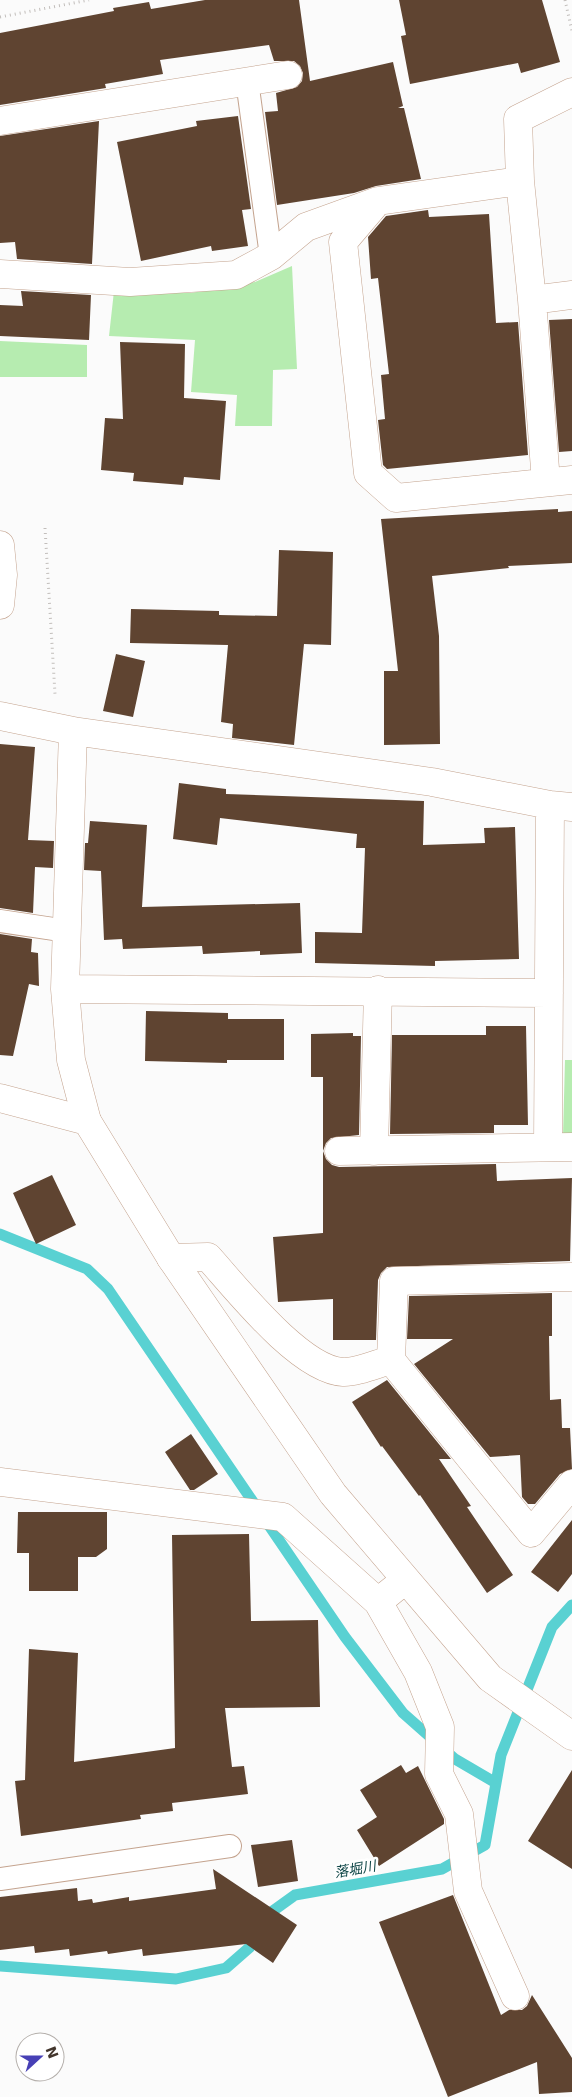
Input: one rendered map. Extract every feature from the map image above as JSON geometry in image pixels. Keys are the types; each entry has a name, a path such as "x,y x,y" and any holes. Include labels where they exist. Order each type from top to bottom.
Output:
{"street":[{"path":"0,121 288,75"},
{"path":"378,201 343,242 368,473 396,498 559,481 532,300 520,181 518,119 572,92"},
{"path":"0,274 130,282 236,275 271,256 306,227 378,201 520,181"},
{"path":"532,300 572,295"},
{"path":"0,545 3,575 0,605"},
{"path":"0,716 64,729 432,782 561,806 549,993 560,1147 339,1151"},
{"path":"64,729 67,931 65,989 71,1060 87,1121 171,1258 333,1494 490,1678 567,1728"},
{"path":"65,989 378,990 549,993"},
{"path":"374,1151 378,990"},
{"path":"0,1098 87,1121"},
{"path":"171,1258 208,1257 279,1335 320,1366 343,1372 391,1360"},
{"path":"572,1277 394,1281 391,1360 530,1534 572,1484"},
{"path":"0,1482 283,1517 378,1602 418,1672 440,1726 439,1774 460,1814 468,1890 515,1996"},
{"path":"378,1602 405,1580"}],"lane":[{"path":"247,81 271,256"},
{"path":"0,921 67,931"},
{"path":"0,1879 230,1846"}],"path":[{"path":"0,17 89,0"},
{"path":"565,0 572,32"},
{"path":"45,528 64,729"}],"green space":[{"path":"292,266 297,369 273,370 272,426 235,426 237,395 191,392 195,340 109,336 114,291 191,293 255,282"},
{"path":"0,341 87,345 87,377 0,377"},
{"path":"565,1060 572,1060 572,1137 563,1136"}],"building":[{"path":"205,0 299,0 310,81 393,62 403,106 398,108 404,108 421,179 376,186 354,193 277,205 265,112 278,111 276,93 297,87 302,81 303,73 300,66 294,61 274,61 269,45 160,60 163,74 105,84 106,88 0,105 0,33 114,11 113,8 149,2 151,9"},
{"path":"399,0 542,0 560,62 521,73 518,63 410,84 401,36 406,35"},
{"path":"238,116 251,209 242,210 248,246 212,251 211,246 141,261 117,142 197,126 196,121"},
{"path":"99,121 92,264 17,259 15,242 0,243 0,136"},
{"path":"428,210 429,217 489,214 496,323 518,322 528,455 387,469 383,465 378,420 385,419 381,375 389,374 378,278 371,279 368,237 386,216"},
{"path":"21,291 91,295 89,340 0,336 0,305 23,306"},
{"path":"572,319 572,451 559,452 549,320"},
{"path":"120,342 185,344 184,398 226,401 220,480 184,477 183,485 133,481 134,473 101,470 105,418 123,419"},
{"path":"558,509 558,512 572,511 572,563 508,566 509,568 432,576 439,636 440,744 384,745 384,671 398,671 381,519"},
{"path":"279,550 333,552 331,645 304,644 294,745 232,738 233,724 221,722 228,645 130,643 131,609 219,611 219,615 277,616"},
{"path":"116,654 145,661 133,717 103,711"},
{"path":"0,744 35,747 28,840 54,841 53,868 35,867 33,913 0,908"},
{"path":"179,783 226,789 226,794 424,801 423,845 485,843 484,828 515,827 519,959 435,961 435,966 315,963 315,932 362,933 365,848 356,848 357,834 220,818 217,845 173,839"},
{"path":"90,821 147,825 142,907 300,903 302,953 260,955 260,951 203,954 202,946 123,949 122,939 104,940 101,871 84,870 85,843 88,843"},
{"path":"0,934 32,939 31,952 38,953 39,986 29,984 13,1056 0,1055"},
{"path":"146,1011 228,1013 228,1019 284,1019 284,1060 227,1060 227,1063 145,1061"},
{"path":"486,1026 526,1026 528,1125 494,1125 494,1133 390,1134 392,1035 486,1035"},
{"path":"353,1033 353,1036 361,1036 359,1135 331,1138 326,1143 323,1151 323,1077 311,1077 311,1034"},
{"path":"323,1151 326,1159 332,1165 339,1167 496,1164 497,1181 572,1178 570,1261 387,1267 381,1273 378,1280 376,1340 333,1340 333,1299 278,1302 273,1237 323,1233"},
{"path":"52,1175 76,1225 36,1244 13,1193"},
{"path":"552,1293 552,1336 549,1336 550,1400 561,1399 562,1428 570,1428 572,1469 560,1474 535,1504 528,1504 522,1497 520,1455 490,1457 414,1364 453,1339 407,1339 409,1296"},
{"path":"387,1380 451,1459 439,1459 471,1506 467,1507 513,1575 487,1593 420,1495 381,1447 352,1402"},
{"path":"191,1434 218,1474 194,1490 190,1490 165,1452"},
{"path":"18,1512 107,1512 107,1549 96,1557 78,1557 78,1591 29,1591 29,1553 17,1553"},
{"path":"572,1520 572,1574 558,1592 531,1572"},
{"path":"249,1534 251,1621 318,1620 320,1707 225,1708 232,1767 244,1766 248,1794 172,1803 173,1811 140,1815 141,1819 21,1836 15,1781 25,1780 29,1649 78,1653 74,1762 175,1748 172,1535"},
{"path":"401,1765 406,1773 418,1766 444,1819 444,1824 379,1866 357,1830 377,1817 360,1790"},
{"path":"572,1770 572,1869 528,1841"},
{"path":"292,1840 298,1881 258,1887 251,1845"},
{"path":"213,1869 297,1925 273,1963 246,1944 143,1956 142,1949 108,1954 107,1951 70,1956 69,1949 35,1953 34,1946 0,1950 0,1897 77,1888 78,1901 92,1899 93,1903 129,1897 129,1901 216,1889"},
{"path":"453,1895 501,2015 509,2010 522,2010 527,2006 532,1995 572,2058 572,2092 539,2094 537,2062 448,2097 379,1922"}],"waterway":[{"path":"0,1234 87,1269 108,1289 345,1637 403,1713 455,1759 496,1783"},
{"name":"落堀川","path":"265,1921 270,1913 295,1895 442,1869 485,1845 501,1755 552,1627 572,1605"},
{"name":"落堀川","path":"0,1966 176,1979 226,1968 250,1947 257,1935"}]}
